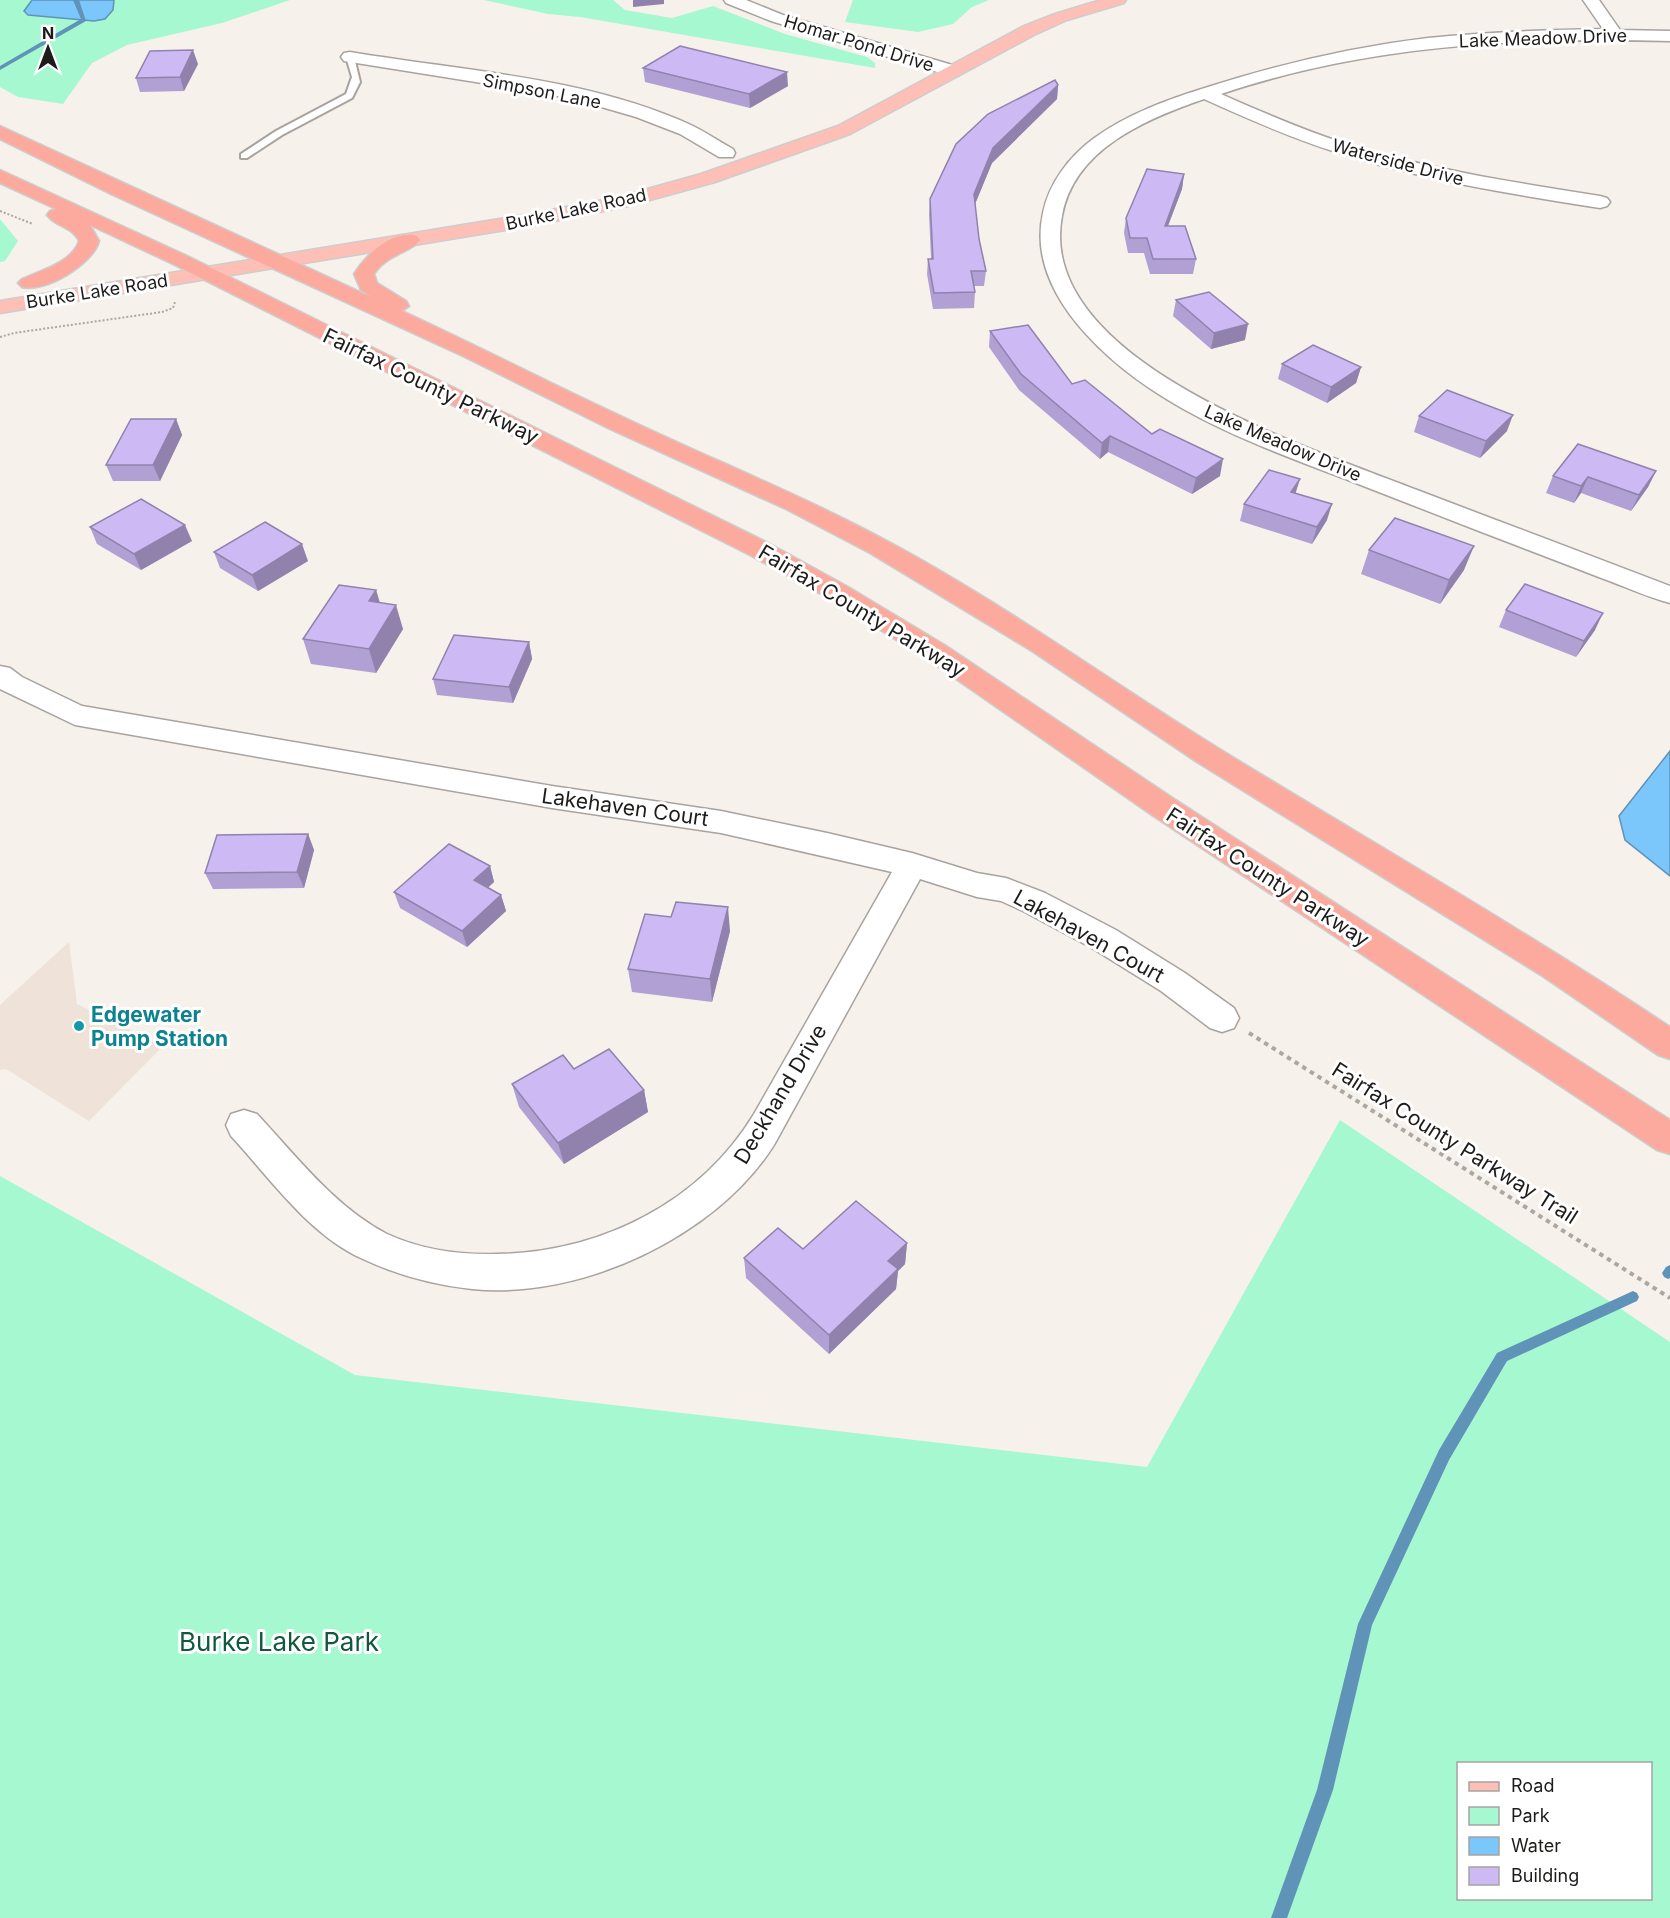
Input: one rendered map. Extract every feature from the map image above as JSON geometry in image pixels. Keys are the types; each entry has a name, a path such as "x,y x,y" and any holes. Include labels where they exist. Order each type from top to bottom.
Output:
{"highway":[{"path":"0,132 244,248 473,352 618,424 795,504 907,563 1042,645 1207,755 1557,968 1670,1045"},
{"path":"3,178 60,218 85,231 88,238 82,255 68,267 28,283"},
{"name":"Fairfax County Parkway","path":"3,178 178,259 749,543 839,593 936,652 1163,807 1670,1139"},
{"path":"410,240 384,251 370,262 364,274 368,286 473,352"}],"main road":[{"path":"1021,16 1066,0"},
{"name":"Burke Lake Road","path":"0,307 410,240 610,204 708,178 844,130 893,106 1028,31 1061,17 1118,0"},
{"path":"903,76 947,51"},
{"name":"Burke Lake Road","path":"0,287 526,202 614,184 700,162 781,133"}],"street":[{"name":"Homar Pond Drive","path":"732,0 777,18 953,71"},
{"path":"1591,0 1615,34"},
{"name":"Lake Meadow Drive","path":"1670,36 1615,34 1483,40 1377,51 1292,67 1164,108 1114,133 1082,157 1063,183 1051,216 1051,250 1063,287 1092,327 1119,354 1188,402 1234,426 1670,595"},
{"name":"Simpson Lane","path":"350,57 558,91 619,105 684,128 726,153"},
{"name":"Waterside Drive","path":"1205,93 1300,134 1380,159 1481,183 1600,202"},
{"name":"Lakehaven Court","path":"0,675 12,684 75,716 552,797 721,822 827,844 912,865 977,885 1005,890 1034,902 1114,945 1173,982 1222,1018"},
{"name":"Deckhand Drive","path":"244,1125 339,1224 375,1247 411,1261 464,1272 512,1271 543,1268 606,1253 632,1243 685,1214 730,1175 750,1150 912,865"}],"lane":[{"path":"244,156 279,133 349,96 357,86 357,73 350,57"}],"path":[{"path":"0,337 14,333 162,312 173,308 176,303 173,297"},
{"name":"Fairfax County Parkway Trail","path":"1222,1018 1297,1061 1670,1298"}],"shaded area":[{"path":"69,942 77,1004 163,1046 89,1121 6,1069 0,1070 0,1005"}],"green space":[{"path":"0,0 290,0 222,23 127,45 92,63 63,104 18,97 0,87"},
{"path":"484,0 613,0 625,10 672,18 713,6 785,34 867,57 875,63 875,68 580,17 548,14"},
{"path":"853,0 989,0 972,7 953,24 918,32 845,22"},
{"path":"0,219 18,241 5,261 0,262"},
{"name":"Burke Lake Park","path":"1340,1120 1670,1342 1670,1918 0,1918 0,1176 355,1375 1147,1467"}],"water":[{"path":"32,0 114,0 113,10 105,19 94,21 28,15 24,11"},
{"path":"1670,751 1670,876 1625,840 1619,816"}],"building":[{"path":"680,46 787,72 749,94 643,68"},
{"path":"193,50 180,77 136,78 150,51"},
{"path":"1055,80 1058,85 993,148 974,194 979,239 986,271 971,271 975,292 934,293 928,259 933,259 930,199 956,144 988,114"},
{"path":"1147,169 1184,174 1165,226 1185,226 1196,259 1153,259 1147,238 1130,238 1126,218"},
{"path":"1209,292 1248,324 1214,333 1176,300"},
{"path":"1028,325 1072,384 1085,380 1152,434 1160,429 1223,459 1196,478 1110,436 1102,443 1021,374 990,331"},
{"path":"1313,345 1361,367 1331,387 1282,364"},
{"path":"1447,390 1513,415 1486,441 1419,416"},
{"path":"131,419 176,419 153,465 106,465"},
{"path":"1578,444 1656,471 1639,495 1588,477 1581,486 1553,476"},
{"path":"1269,470 1300,479 1291,492 1332,504 1317,527 1244,504"},
{"path":"141,499 185,525 134,554 90,527"},
{"path":"1395,518 1474,546 1449,580 1369,550"},
{"path":"265,522 302,544 252,575 214,552"},
{"path":"1525,584 1603,613 1584,641 1506,610"},
{"path":"339,585 376,590 369,601 396,605 369,649 303,639"},
{"path":"454,635 529,642 509,687 433,679"},
{"path":"308,834 297,872 205,873 217,835"},
{"path":"449,844 490,866 474,880 501,895 462,931 394,892"},
{"path":"676,902 728,907 710,979 628,969 645,914 671,917"},
{"path":"609,1049 644,1090 558,1143 512,1084 563,1055 574,1069"},
{"path":"856,1201 907,1243 888,1261 898,1269 829,1335 744,1258 778,1228 803,1249"}],"waterway":[{"path":"0,68 84,20 76,0"},
{"path":"1279,1918 1325,1790 1365,1624 1444,1455 1502,1357 1633,1297"}],"place":[{"name":"Edgewater Pump Station","path":"79,1026"}]}
